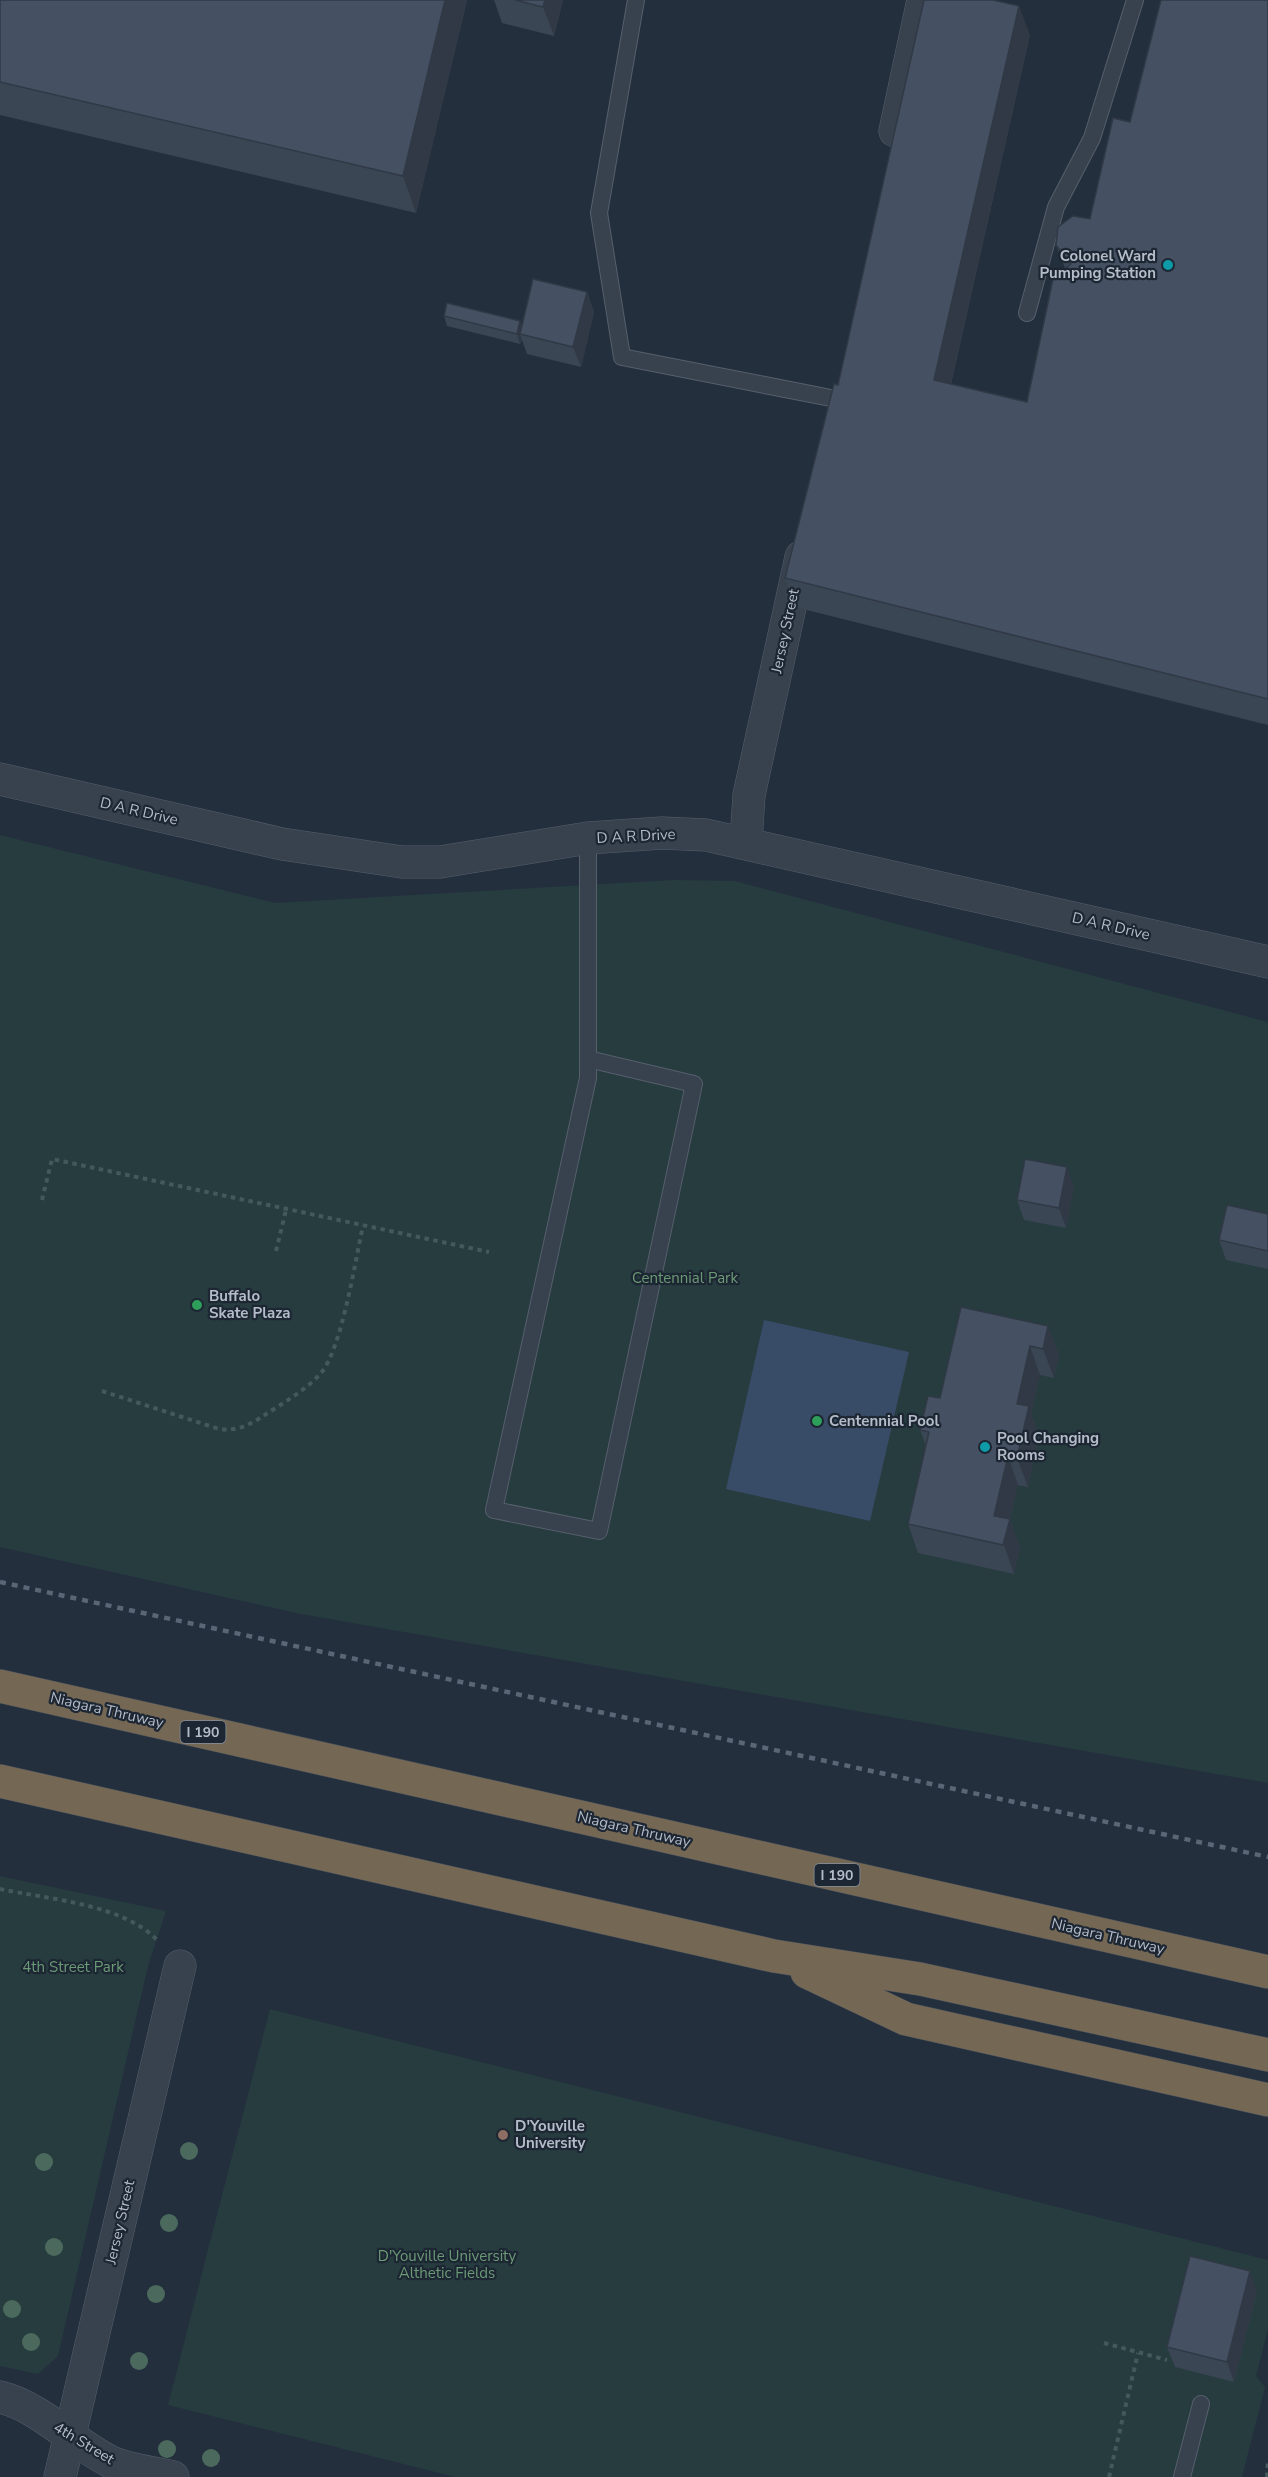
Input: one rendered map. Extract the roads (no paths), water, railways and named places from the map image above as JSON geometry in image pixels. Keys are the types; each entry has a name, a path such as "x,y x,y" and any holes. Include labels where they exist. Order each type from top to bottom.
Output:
{"highway":[{"name":"Niagara Thruway","path":"0,1686 1268,1972"},
{"path":"0,1781 774,1956 920,1979 1268,2055"},
{"path":"774,1956 906,2019 1268,2100"}],"street":[{"path":"888,159 923,0"},
{"name":"Jersey Street","path":"746,842 749,795 808,526"},
{"name":"D A R Drive","path":"0,779 282,844 364,858 440,862 588,838 662,833 706,835 746,842 1268,962"},
{"name":"Jersey Street","path":"60,2477 180,1966"},
{"name":"4th Street","path":"0,2397 21,2402 69,2438 111,2462 173,2477"}],"lane":[{"path":"636,0 599,213 622,357 836,399"},
{"path":"1027,313 1056,207 1092,138 1135,0"},
{"path":"588,838 588,1059 588,1078 494,1510 598,1531 694,1084 588,1059"},
{"path":"1182,2477 1201,2404"}],"water":[{"name":"Centennial Pool","path":"764,1320 909,1352 870,1521 726,1489"}],"railway":[{"path":"0,1582 1268,1857"}],"place":[{"name":"Colonel Ward Pumping Station","path":"1168,265"},
{"name":"Buffalo Skate Plaza","path":"197,1305"},
{"name":"Centennial Pool","path":"817,1421"},
{"name":"Pool Changing Rooms","path":"985,1447"},
{"name":"D'Youville University","path":"503,2135"}],"park label":[{"name":"Centennial Park","path":"685,1278"},
{"name":"4th Street Park","path":"73,1967"},
{"name":"D'Youville University Althetic Fields","path":"447,2264"}]}
